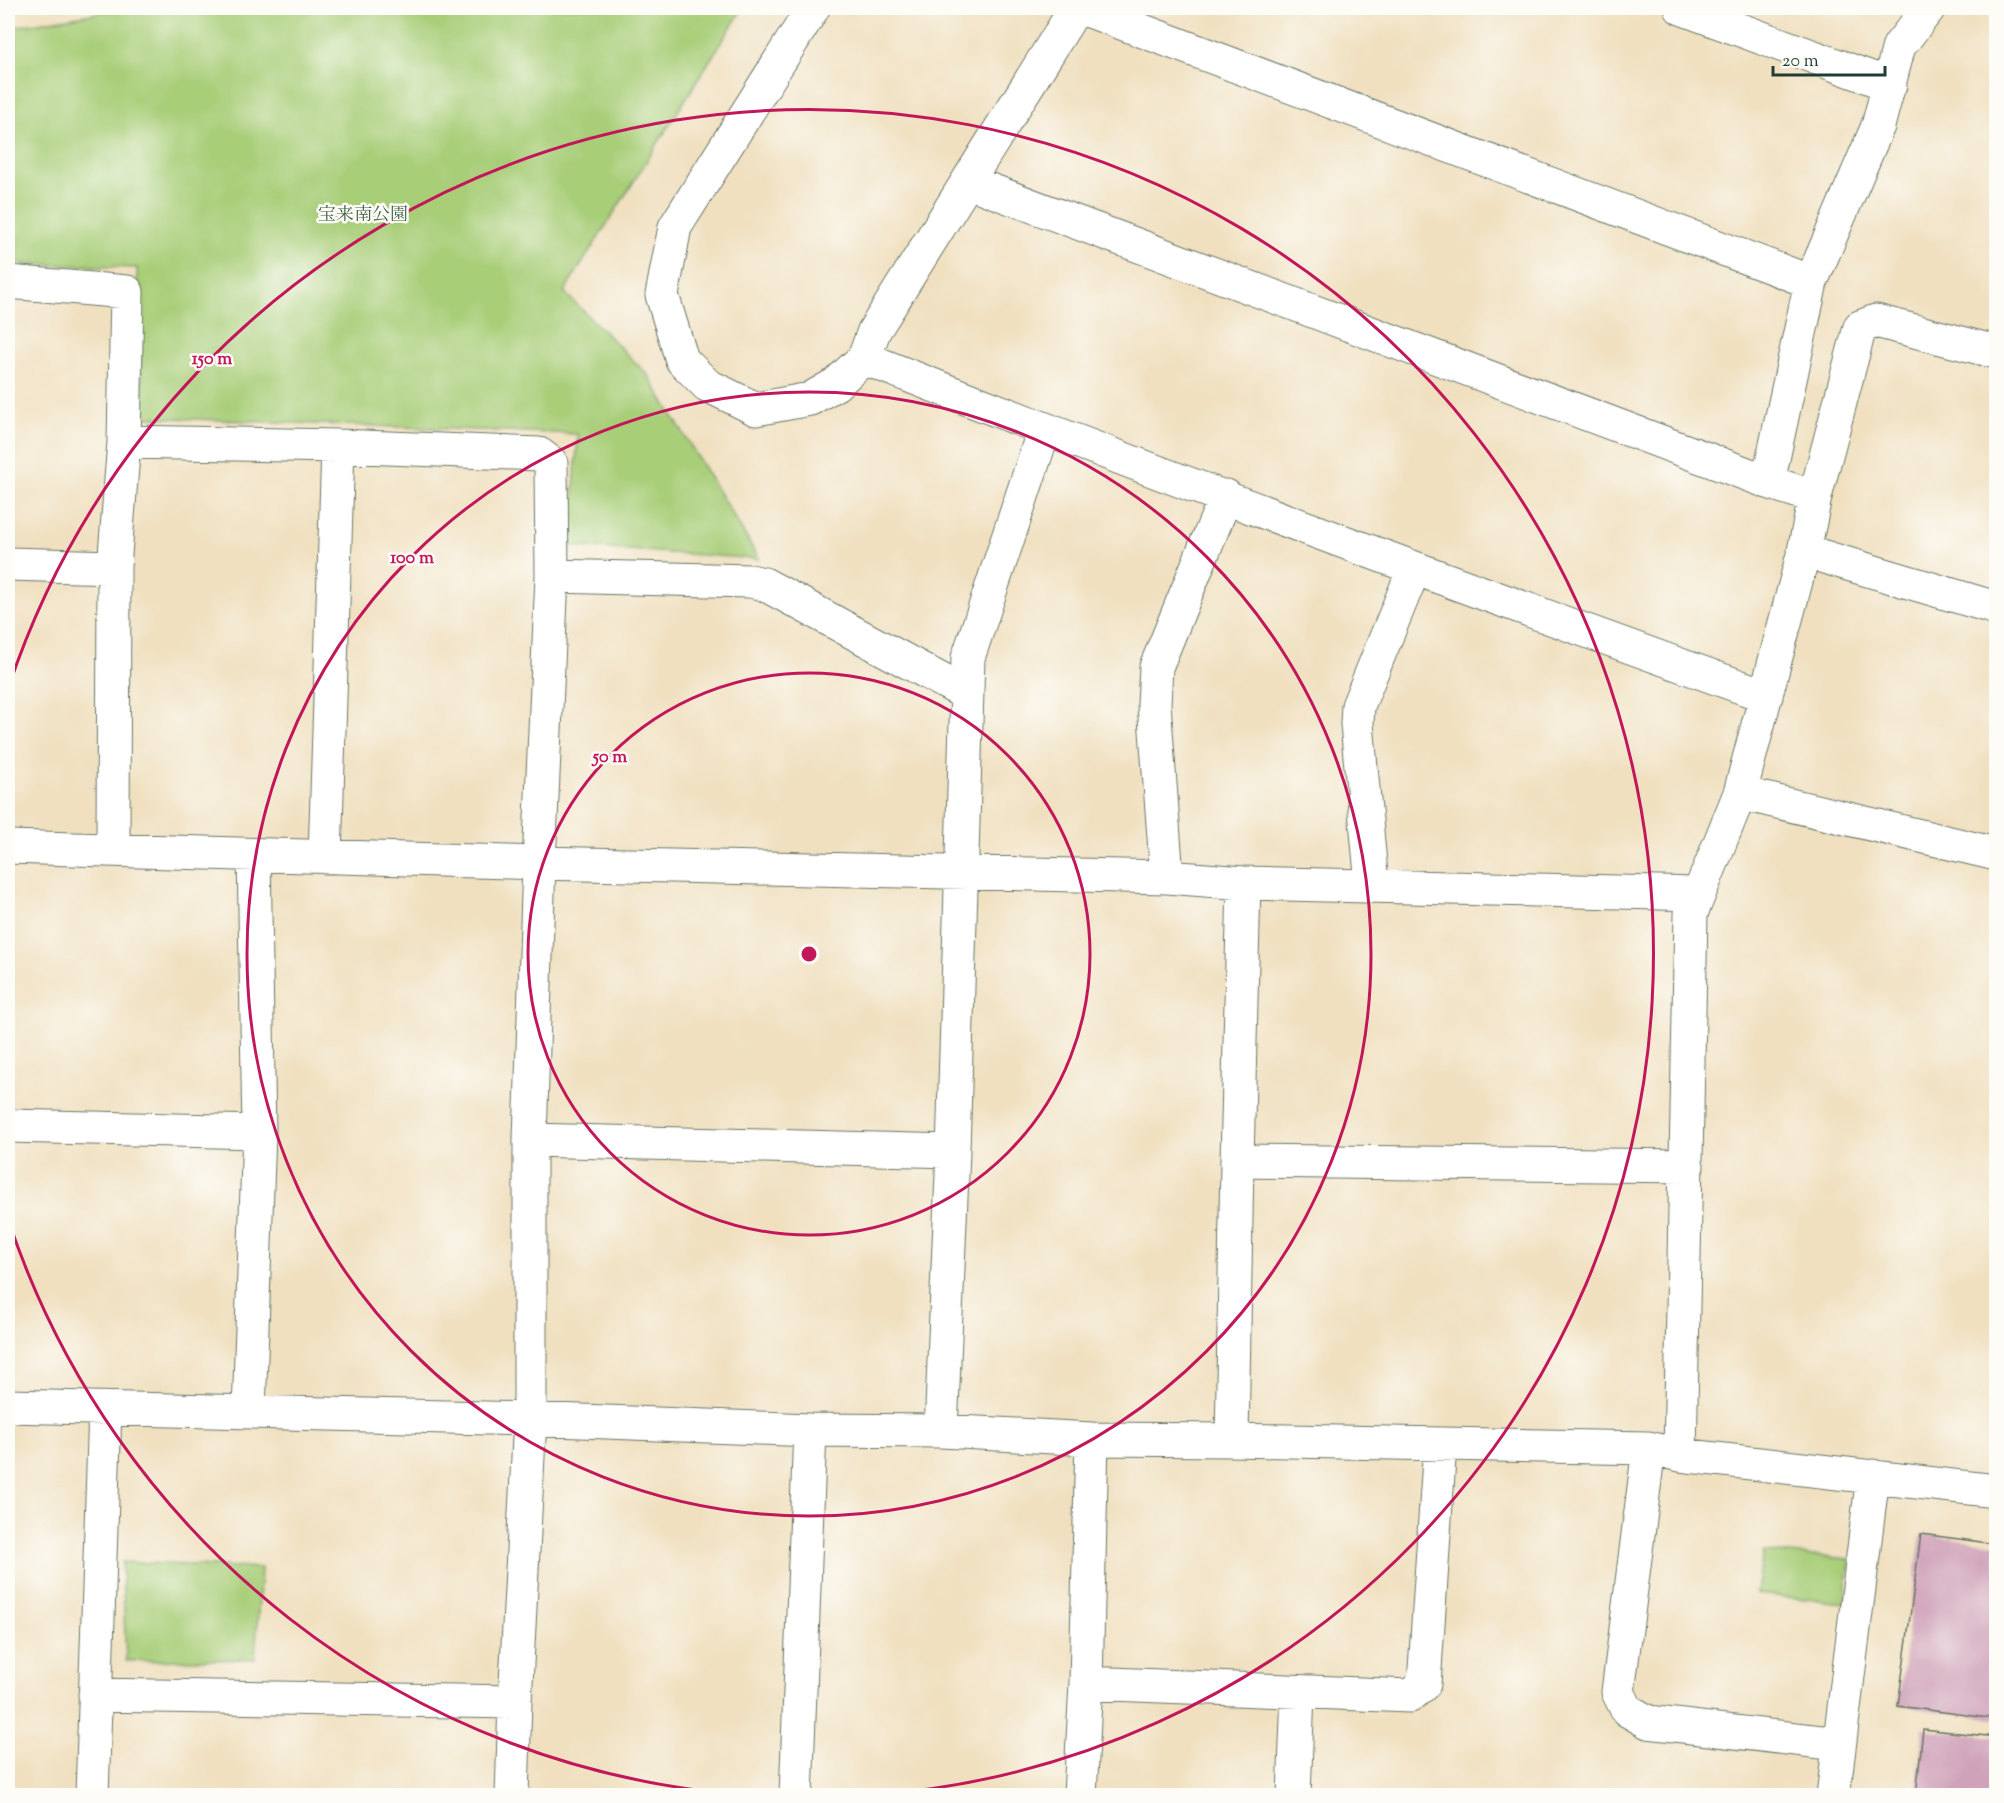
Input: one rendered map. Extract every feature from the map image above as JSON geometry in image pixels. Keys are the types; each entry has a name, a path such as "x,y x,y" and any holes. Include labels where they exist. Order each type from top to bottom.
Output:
{"street":[{"path":"813,8 675,227 662,295 682,360 707,384 756,410 810,399 836,384 864,358 874,331 1076,8"},
{"path":"1082,8 1811,282"},
{"path":"1681,8 1890,85"},
{"path":"1768,482 1811,282 1878,126 1899,46 1929,8"},
{"path":"969,182 1768,482 1815,497"},
{"path":"8,282 127,291 124,442 114,567 113,849"},
{"path":"1839,1744 1648,1722 1627,1710 1618,1692 1665,1451 1687,1166 1691,915 1740,793 1860,327 1876,321 1996,352"},
{"path":"864,358 1044,430 1226,496 1414,569 1766,696"},
{"path":"941,1431 953,1151 965,693 968,658 1044,430"},
{"path":"124,442 338,446 539,454 550,463 552,576 539,863 530,1140 530,1419 514,1702 512,1796"},
{"path":"325,857 338,446"},
{"path":"1167,877 1154,704 1156,667 1226,496"},
{"path":"1804,551 1996,608"},
{"path":"8,564 114,567"},
{"path":"1372,885 1357,724 1359,706 1414,569"},
{"path":"552,576 750,581 764,584 965,693"},
{"path":"1740,793 1996,854"},
{"path":"8,847 539,863 1167,877 1244,883 1699,894"},
{"path":"249,1412 259,1132 254,855"},
{"path":"1232,1440 1244,883"},
{"path":"8,1126 259,1132"},
{"path":"530,1140 953,1151"},
{"path":"1237,1161 1687,1166"},
{"path":"8,1406 530,1419 810,1430 941,1431 1092,1439 1440,1444 1665,1451 1996,1491"},
{"path":"92,1796 105,1409"},
{"path":"796,1796 810,1430"},
{"path":"1080,1796 1086,1683 1092,1439"},
{"path":"1086,1683 1410,1696 1424,1684 1440,1444"},
{"path":"1833,1796 1873,1476"},
{"path":"1294,1796 1298,1692"},
{"path":"95,1695 514,1702"}],"green space":[{"name":"宝来南公園","path":"128,8 743,8 564,292 648,375 759,559 570,546 578,434 143,417 137,268 8,263 8,28"},
{"path":"1763,1552 1850,1559 1845,1603 1757,1594"},
{"path":"122,1562 261,1568 255,1659 126,1661"}],"building":[{"path":"1921,1534 1996,1544 1996,1719 1898,1706"},
{"path":"1923,1729 1996,1737 1996,1796 1916,1796"}]}
